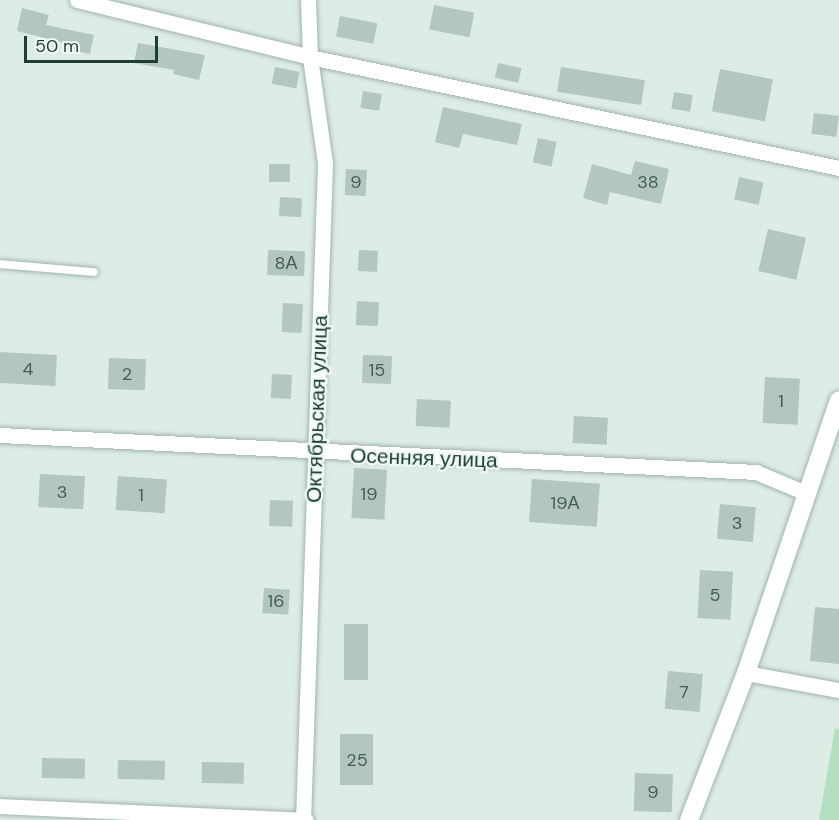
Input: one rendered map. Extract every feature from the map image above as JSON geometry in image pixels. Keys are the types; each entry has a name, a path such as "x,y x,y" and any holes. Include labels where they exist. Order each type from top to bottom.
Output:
{"street":[{"path":"77,0 310,57 839,168"},
{"name":"Октябрьская улица","path":"305,820 325,163 310,57 308,0"},
{"path":"689,820 746,673 839,400"},
{"name":"Осенняя улица","path":"0,435 315,453 756,472 808,494"},
{"path":"746,673 839,690"},
{"path":"0,806 305,820"}],"lane":[{"path":"0,264 94,272"}],"green space":[{"path":"835,728 839,729 839,820 819,820"}],"building":[{"path":"434,5 474,13 469,37 429,30"},
{"path":"22,8 49,15 46,25 94,35 90,54 67,49 68,44 17,31"},
{"path":"340,16 377,23 373,44 336,37"},
{"path":"138,43 205,55 199,80 173,74 174,70 134,63"},
{"path":"498,63 521,68 518,83 495,78"},
{"path":"275,67 300,72 296,88 272,84"},
{"path":"561,67 645,80 641,105 557,92"},
{"path":"720,69 773,79 765,122 712,111"},
{"path":"363,91 382,94 379,111 360,108"},
{"path":"674,92 693,95 690,112 671,109"},
{"path":"443,107 522,124 517,145 463,134 459,148 435,142"},
{"path":"814,113 839,116 836,137 811,134"},
{"path":"538,138 557,142 551,166 533,162"},
{"path":"635,161 669,169 661,204 610,192 607,205 583,198 592,164 631,175"},
{"path":"269,164 290,164 290,182 269,182"},
{"path":"346,169 367,170 366,196 345,195"},
{"path":"739,177 763,182 759,205 734,199"},
{"path":"280,197 302,198 301,217 279,216"},
{"path":"768,229 806,238 796,280 758,271"},
{"path":"268,250 305,251 304,276 267,275"},
{"path":"359,250 378,251 377,272 358,271"},
{"path":"357,301 379,302 378,326 356,325"},
{"path":"283,303 303,304 301,333 281,332"},
{"path":"0,352 57,355 55,386 0,383"},
{"path":"363,355 392,356 391,384 362,383"},
{"path":"109,358 146,359 145,390 108,389"},
{"path":"272,374 292,375 291,399 271,398"},
{"path":"765,377 800,379 798,425 763,423"},
{"path":"417,399 451,401 450,428 416,426"},
{"path":"574,416 608,418 607,445 573,443"},
{"path":"354,468 387,470 384,520 351,518"},
{"path":"40,474 85,476 83,509 38,507"},
{"path":"118,476 167,479 165,513 116,510"},
{"path":"532,479 600,484 597,527 529,522"},
{"path":"270,500 293,501 292,527 269,526"},
{"path":"720,504 756,507 753,542 717,539"},
{"path":"700,570 733,572 730,620 697,618"},
{"path":"264,588 290,590 288,615 262,613"},
{"path":"815,607 839,609 839,664 810,661"},
{"path":"344,624 368,624 368,680 344,680"},
{"path":"668,671 703,674 700,712 665,709"},
{"path":"340,734 373,734 373,785 340,785"},
{"path":"42,758 85,759 85,779 42,778"},
{"path":"118,760 165,761 165,780 118,779"},
{"path":"202,762 244,763 244,784 202,783"},
{"path":"635,773 673,774 672,812 634,811"}]}
